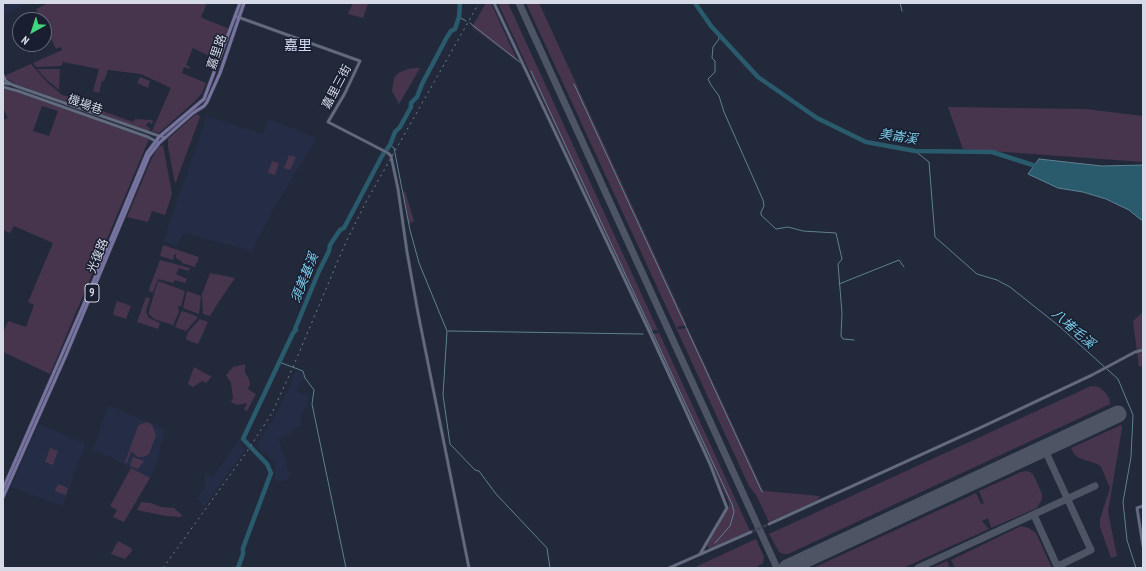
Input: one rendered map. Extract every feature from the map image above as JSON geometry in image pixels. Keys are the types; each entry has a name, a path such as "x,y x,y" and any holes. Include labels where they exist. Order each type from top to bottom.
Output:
{"main road":[{"name":"嘉里路","path":"204,106 212,94 240,3"},
{"name":"嘉里路","path":"204,99 237,16 244,3"},
{"name":"光復路","path":"3,497 66,355 149,156 159,137 204,99"},
{"name":"光復路","path":"3,489 83,306 147,153 157,142 165,138 193,113 204,106"}],"street":[{"path":"494,3 653,340 710,464 727,508 700,554"},
{"name":"嘉里三街","path":"237,16 360,61 348,88 328,122 388,153 391,156 398,189 418,313 469,568"},
{"name":"機場巷","path":"3,75 6,81 13,85"},
{"name":"機場巷","path":"3,83 13,85 165,138"},
{"name":"機場巷","path":"3,87 135,132 157,142"},
{"path":"135,132 136,128"},
{"path":"769,524 984,426 1102,370 1135,352 1143,350"},
{"path":"1143,506 1137,508 1143,546"},
{"path":"669,568 751,532"}],"shaded area":[{"path":"3,3 28,3 3,15"},
{"path":"48,3 207,3 201,17 230,29 217,60 193,48 186,65 190,67 189,69 184,67 182,73 206,83 202,93 159,133 152,131 171,88 141,74 108,70 104,81 102,81 99,93 93,91 99,69 63,62 61,66 35,66 33,63 62,50 61,47 56,49 52,41 52,12 38,12 36,9"},
{"path":"353,3 368,4 363,18 348,14"},
{"path":"486,3 491,3 518,62 472,27"},
{"path":"498,3 508,3 750,531 710,549 707,546 729,507 729,503 651,334 659,333 657,330 649,331"},
{"path":"526,3 539,3 687,325 677,327 678,329 688,328 763,490 820,496 818,500 769,522 756,495 749,486"},
{"path":"31,64 47,82 62,95 78,99 78,102 133,122 135,119 151,120 153,121 152,124 148,122 146,126 150,128 149,131 16,84 6,78 6,75"},
{"path":"420,68 399,104 392,91 394,78 398,73"},
{"path":"37,69 60,69 59,90 46,79"},
{"path":"140,77 150,81 148,88 137,83"},
{"path":"3,89 16,92 149,139 50,374 3,352 3,334 8,321 26,327 34,305 28,302 53,243 14,226 10,233 3,230 3,120 8,118 3,108","holes":["42,106 58,111 49,136 33,131"]},
{"path":"948,107 1086,109 1143,116 1143,162 963,149"},
{"path":"196,114 200,117 175,183 168,147 168,139"},
{"path":"207,116 263,134 269,119 317,138 273,210 252,251 183,233 178,246 163,241"},
{"path":"163,145 172,194 165,215 152,211 148,222 127,217 150,162 158,147"},
{"path":"289,155 296,157 290,170 284,168"},
{"path":"1039,159 1102,166 1143,165 1143,221 1129,210 1106,199 1083,192 1058,188 1028,174"},
{"path":"272,161 279,163 275,175 268,173"},
{"path":"405,191 414,221 409,224 403,192"},
{"path":"163,245 199,257 195,267 182,263 176,258 176,254 174,255 173,260 160,256"},
{"path":"160,260 190,268 187,274 188,271 179,268 176,274 187,279 185,283 175,280 173,283 158,279 153,292 150,292 149,289"},
{"path":"210,273 235,278 210,316 203,314 202,294"},
{"path":"158,281 185,291 181,306 178,306 179,312 173,325 154,319 149,314"},
{"path":"187,291 201,296 199,314 183,308"},
{"path":"146,297 150,298 146,311 147,314 149,318 160,323 158,329 137,322"},
{"path":"117,301 131,306 126,319 114,315 113,313"},
{"path":"183,311 198,317 186,331 175,327 181,312"},
{"path":"1143,312 1143,366 1139,367 1133,321"},
{"path":"200,319 208,322 198,344 187,340 186,338 188,332"},
{"path":"245,364 245,373 250,384 248,389 256,394 247,411 244,410 247,403 237,405 231,402 233,398 231,383 226,375 233,367"},
{"path":"194,367 212,376 206,383 202,381 193,387 188,384"},
{"path":"296,370 302,372 305,379 303,379 297,389 298,392 302,394 307,393 307,407 301,413 301,426 292,429 293,433 278,439 290,476 287,480 277,482 275,480 274,463 256,445 270,425 289,388"},
{"path":"1091,386 1099,387 1105,392 1109,398 1110,404 788,554 779,552 769,534"},
{"path":"108,405 165,429 156,465 150,478 110,457 93,450"},
{"path":"147,422 152,425 156,435 149,454 143,457 138,457 131,451 127,463 125,462 138,426"},
{"path":"39,424 85,444 63,506 11,487"},
{"path":"1121,425 1122,428 1108,512 1117,556 1111,558 1100,527 1100,519 1110,488 1101,467 1097,464 1079,458 1074,454 1071,448"},
{"path":"240,439 245,450 205,506 196,499 205,487 205,473 213,476"},
{"path":"50,448 58,451 53,465 45,462"},
{"path":"133,457 144,461 138,469 130,466"},
{"path":"131,468 150,478 124,522 113,517 117,510 110,506"},
{"path":"1027,471 1032,473 1042,494 1042,499 1037,508 991,528 988,518 982,521 989,529 903,568 813,568 976,493 981,504 984,503 979,491 1021,472"},
{"path":"58,484 68,488 66,495 55,491"},
{"path":"141,502 151,503 161,507 174,508 182,515 181,517 166,516 137,510"},
{"path":"1021,526 1029,528 1036,533 1052,568 955,568 951,560"},
{"path":"756,539 764,557 763,563 755,568 693,568"},
{"path":"118,541 131,548 132,551 125,559 111,554"},
{"path":"947,561 950,568 932,568"}],"waterway":[{"name":"須美基溪","path":"238,568 243,554 243,548 271,473 267,464 243,439 293,333 296,330 295,329 329,251 330,245 340,230 344,228 382,156 390,145 395,132 400,127 411,107 411,103 417,97 422,84 447,37 451,31 455,29 459,17 460,3"},
{"name":"美崙溪","path":"695,3 711,26 758,77 817,118 866,142 915,151 992,152 1039,167"},
{"path":"900,3 902,11"},
{"name":"須美基溪","path":"459,17 466,21"},
{"path":"470,23 521,63"},
{"path":"718,33 719,39 713,47 712,58 715,61 715,72 708,79 719,96 724,112 763,200 764,206 761,215 776,229 788,227 803,231 836,233 842,259 838,264 842,313 841,336 843,339 854,340"},
{"path":"531,71 732,504 734,512 730,526 715,543"},
{"path":"574,84 762,492"},
{"path":"390,145 394,148 410,230 419,263 447,331 443,395 450,444 475,470 479,471 496,494 547,548 550,568"},
{"name":"八堵毛溪","path":"915,151 929,162 935,237 977,274 997,280 1010,287 1059,326 1118,379 1133,415 1131,457 1123,502 1127,540 1136,568"},
{"path":"839,284 899,260 904,267"},
{"path":"448,331 643,334"},
{"path":"279,362 303,371 305,378 314,390 312,404 346,568"}],"taxiway":[{"path":"519,3 777,568"},
{"path":"1044,448 1091,550 1058,566"},
{"path":"918,568 1095,486"},
{"path":"1034,515 1058,568"}],"runway":[{"path":"787,568 1118,414"}],"tunnel":[{"path":"751,532 769,524"}],"railway":[{"path":"163,568 246,453 272,413 345,244 366,202 479,3"}],"district":[{"name":"嘉里","path":"298,46"}]}
